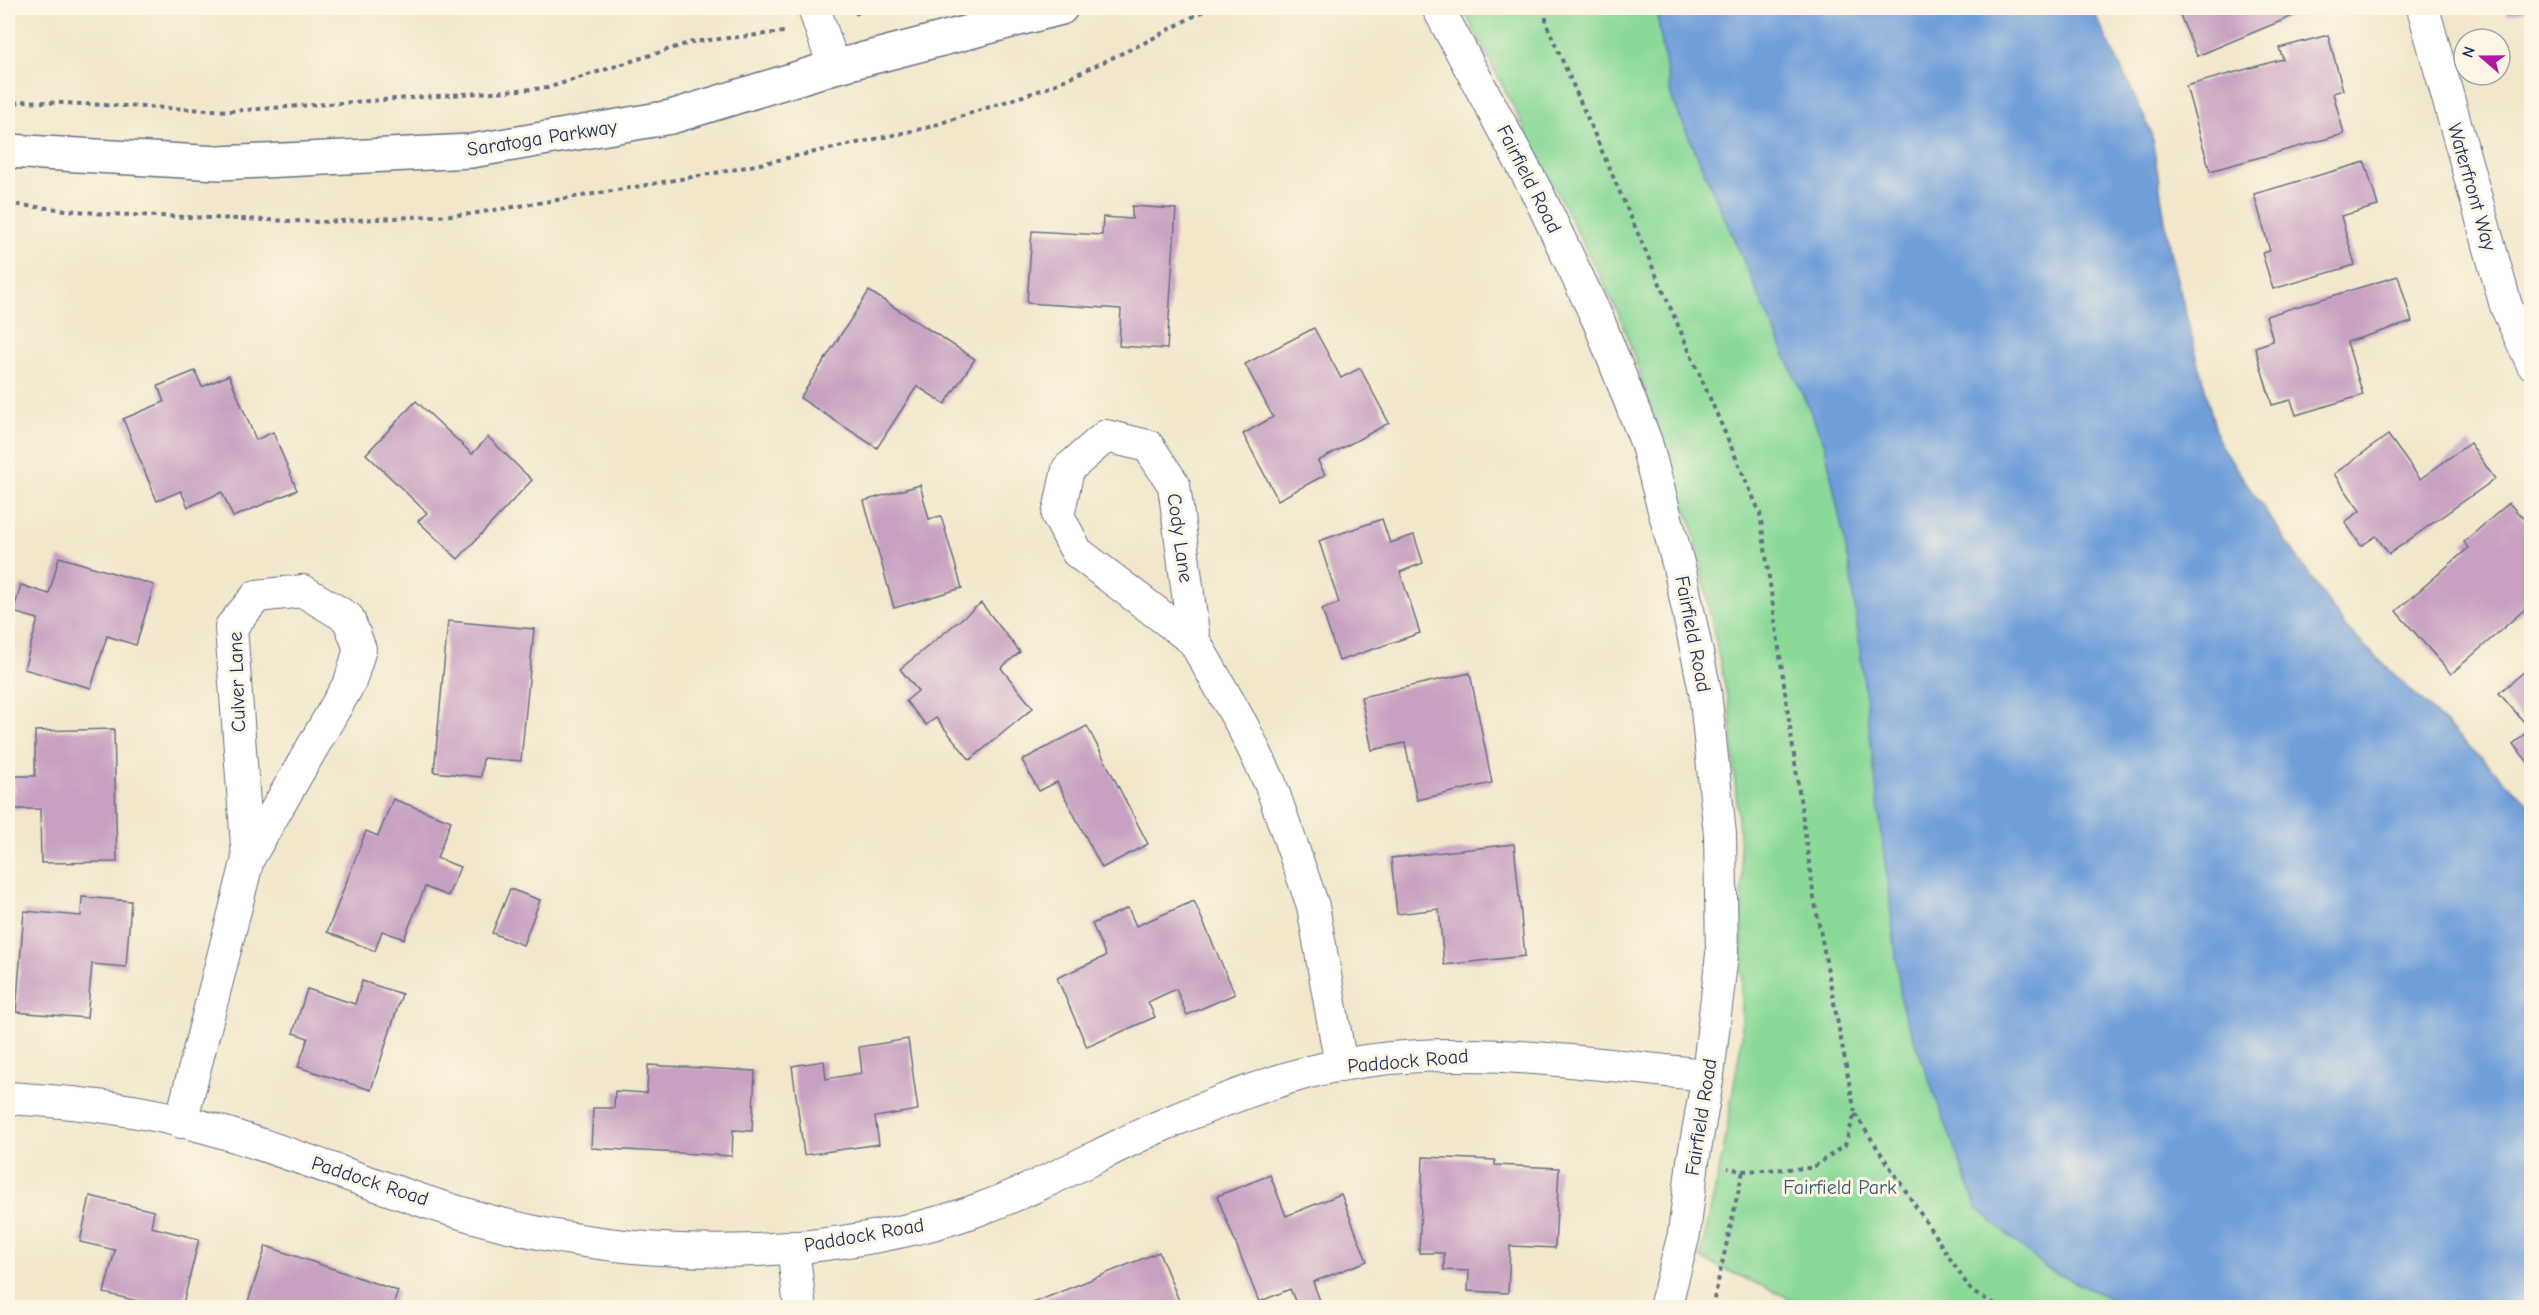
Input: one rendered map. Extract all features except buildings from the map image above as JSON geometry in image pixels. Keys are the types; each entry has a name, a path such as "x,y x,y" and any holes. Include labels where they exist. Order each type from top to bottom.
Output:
{"street":[{"name":"Saratoga Parkway","path":"8,151 219,163 471,151 671,117 834,67 1060,8"},
{"name":"Fairfield Road","path":"1438,8 1540,198 1599,322 1646,442 1679,567 1705,691 1720,834 1722,954 1708,1075 1693,1161 1684,1234 1665,1308"},
{"name":"Waterfront Way","path":"2423,8 2506,306 2532,363"},
{"path":"818,17 834,67"},
{"name":"Cody Lane","path":"1194,641 1077,552 1058,516 1068,469 1106,436 1148,446 1174,485 1194,641 1243,727 1270,783 1313,906 1341,1066"},
{"name":"Culver Lane","path":"181,1122 248,859 350,682 360,649 348,618 303,591 257,596 231,627 248,859"},
{"name":"Paddock Road","path":"8,1098 76,1103 206,1127 484,1219 542,1234 611,1245 752,1250 884,1235 977,1210 1075,1169 1156,1128 1289,1078 1341,1066 1426,1055 1493,1055 1708,1075"},
{"path":"793,1247 800,1308"}],"path":[{"path":"8,110 20,101 231,111 547,87 692,42 868,8"},
{"path":"1546,8 1546,23 1760,513 1814,898 1855,1113 1972,1292 2003,1308"},
{"path":"1693,1161 1743,1172 1812,1168 1845,1145 1855,1113"},
{"path":"1712,1308 1743,1172"}],"green space":[{"name":"Fairfield Park","path":"1463,8 1656,8 1671,96 1825,445 1851,573 2046,1268 2128,1307 1809,1307 1700,1258 1723,1153 1742,1036 1742,874 1730,711 1693,529 1620,316"}],"water":[{"path":"1656,8 2085,8 2097,18 2151,131 2170,252 2219,443 2346,628 2531,806 2531,1307 2128,1307 2046,1268 1977,1208 1902,1007 1851,573 1825,445 1671,96"}]}
